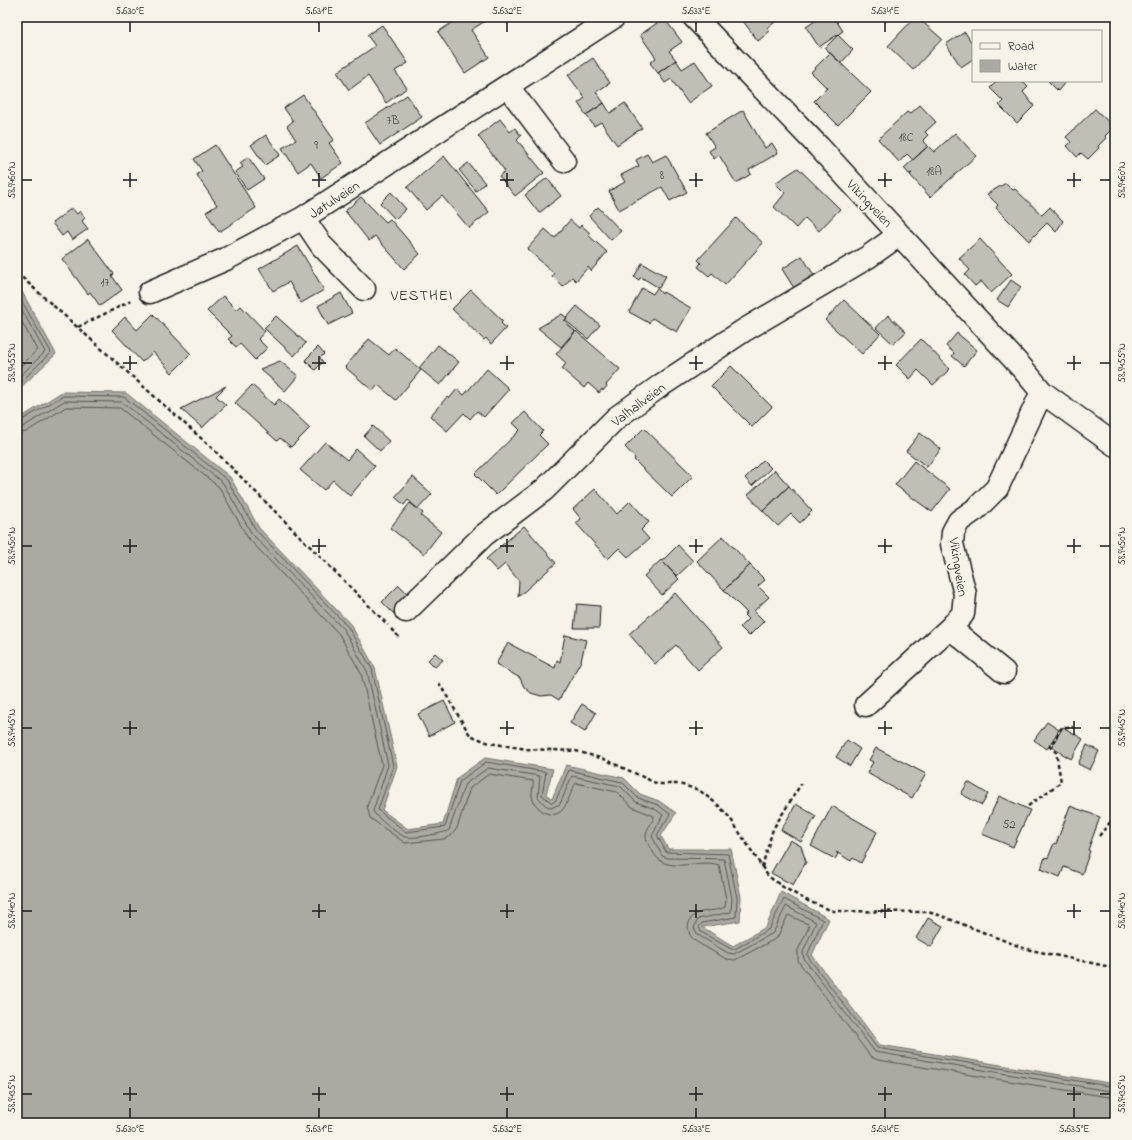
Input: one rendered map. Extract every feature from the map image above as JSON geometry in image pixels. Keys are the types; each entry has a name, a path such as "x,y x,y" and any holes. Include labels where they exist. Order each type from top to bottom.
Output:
{"street":[{"name":"Jøtulveien","path":"150,292 226,259 303,218 508,87 614,17"},
{"name":"Vikingveien","path":"694,17 761,85 1042,392 1115,445"},
{"path":"508,87 564,161"},
{"path":"303,218 322,246 364,289"},
{"name":"Valhallveien","path":"406,611 484,536 544,490 616,418 742,331 868,257 899,234"},
{"name":"Vikingveien","path":"866,705 950,628 963,614 965,602 963,582 952,544 953,532 959,521 976,509 997,488 1042,392"},
{"path":"950,628 1004,672"}],"path":[{"path":"17,273 212,449 400,638"},
{"path":"78,327 150,292"},
{"path":"439,683 470,734 478,740 527,749 576,751 604,759 658,784 679,784 698,790 718,805 730,818 768,876 783,887 832,911 927,912 939,915 1026,949 1115,968"},
{"path":"1028,806 1061,782 1056,752 1050,747 1062,727 1073,727"},
{"path":"762,868 773,829 801,784"},
{"path":"1099,836 1112,820 1115,813"}],"water":[{"path":"17,289 21,290 56,354 17,391"},
{"path":"62,392 126,393 230,477 259,528 351,625 375,668 397,766 382,810 408,829 443,824 457,778 485,758 553,769 546,794 552,799 566,765 624,778 640,794 659,801 676,813 661,836 668,849 731,849 741,897 740,921 702,927 733,946 766,927 781,892 829,919 812,955 880,1045 1115,1084 1115,1123 17,1123 17,420"}],"building":[{"path":"458,17 490,18 471,30 489,57 465,73 438,32 459,18"},
{"path":"740,17 782,17 767,28 770,31 758,41"},
{"path":"821,17 834,17 843,31 819,47 806,27"},
{"path":"915,17 917,17 942,39 913,70 888,46"},
{"path":"664,18 682,42 669,51 676,60 658,73 650,63 656,58 640,35"},
{"path":"382,25 408,63 395,71 407,88 386,103 368,76 349,90 337,72 375,46 367,35"},
{"path":"965,32 972,43 972,60 961,67 946,44"},
{"path":"838,35 853,50 841,63 825,48"},
{"path":"830,53 871,92 838,125 814,101 827,88 811,72"},
{"path":"593,58 610,83 596,92 604,103 586,115 578,103 585,98 568,75"},
{"path":"676,60 682,69 695,61 712,86 688,103 671,79 665,83 658,73"},
{"path":"996,82 1023,82 1028,87 1023,92 1034,106 1017,123 999,105 1003,101 990,88"},
{"path":"1049,82 1065,82 1058,91"},
{"path":"303,95 334,140 329,143 343,163 321,178 311,163 298,172 282,148 296,140 287,126 293,121 284,108"},
{"path":"407,95 422,117 380,145 365,123"},
{"path":"604,103 610,113 625,103 642,128 617,145 601,122 594,126 586,115"},
{"path":"920,105 936,122 925,132 928,135 923,140 928,146 913,160 907,154 899,162 878,139 907,112 910,114"},
{"path":"1095,109 1114,127 1105,136 1106,138 1098,146 1099,148 1088,159 1081,153 1077,157 1067,146 1071,142 1066,137"},
{"path":"743,110 765,148 772,143 778,153 749,170 751,174 736,183 719,155 714,159 709,151 715,147 706,133"},
{"path":"500,119 510,132 515,128 521,136 517,140 544,173 515,196 499,176 505,171 478,136"},
{"path":"955,133 976,156 930,197 910,175 912,173 909,174 904,168 928,146 934,152"},
{"path":"266,135 280,155 265,165 251,145"},
{"path":"215,145 256,208 219,232 206,212 217,205 198,177 197,174 202,171 194,159"},
{"path":"647,154 652,162 666,155 687,192 670,201 662,187 619,210 609,191 625,182 621,175 639,166 636,160"},
{"path":"444,156 489,212 469,228 442,196 426,210 407,187"},
{"path":"248,157 264,179 247,190 235,172 243,167 240,163"},
{"path":"468,163 485,183 476,191 459,170"},
{"path":"798,168 840,209 819,231 805,218 796,228 774,207 785,193 775,183"},
{"path":"547,178 561,196 539,213 525,195"},
{"path":"1006,183 1013,190 1015,189 1042,215 1050,207 1063,221 1056,232 1047,223 1029,241 996,208 998,205 987,194"},
{"path":"391,192 406,209 395,219 380,203"},
{"path":"361,197 386,222 390,219 420,254 404,269 375,236 369,241 345,211"},
{"path":"598,207 621,231 611,240 589,216"},
{"path":"72,208 77,214 80,211 85,218 82,221 88,229 72,240 67,232 62,236 52,223"},
{"path":"736,218 763,243 725,285 712,273 709,276 698,267 701,263 698,260"},
{"path":"570,220 579,228 581,225 590,233 588,235 607,252 591,271 588,267 576,281 572,277 563,287 552,276 554,273 527,249 545,229 555,238"},
{"path":"88,239 114,274 112,276 122,290 100,306 90,292 88,294 62,259"},
{"path":"980,239 1012,274 991,293 981,281 975,286 965,275 970,270 959,258"},
{"path":"298,246 324,290 301,303 289,282 273,291 259,269"},
{"path":"802,256 814,275 794,288 782,269"},
{"path":"642,263 666,276 659,288 641,277 639,280 634,277"},
{"path":"1011,280 1021,287 1008,307 997,300"},
{"path":"642,288 653,294 657,288 662,294 663,292 691,308 677,332 652,318 649,323 629,312"},
{"path":"471,290 503,321 501,323 506,328 491,344 486,338 484,340 452,309"},
{"path":"341,293 352,313 328,325 318,306"},
{"path":"223,296 237,310 241,306 265,331 258,339 267,348 255,360 240,344 236,347 228,339 232,336 207,311"},
{"path":"844,300 880,334 862,354 825,320"},
{"path":"577,306 600,325 588,339 565,320"},
{"path":"153,314 191,354 172,373 153,352 142,362 112,330 125,317 137,330"},
{"path":"562,314 567,318 564,321 575,331 561,347 538,328"},
{"path":"888,315 906,332 893,344 876,328"},
{"path":"276,316 306,343 294,356 264,328"},
{"path":"576,331 620,369 606,385 607,386 603,391 602,389 599,393 588,383 584,388 562,369 566,363 556,354"},
{"path":"957,333 977,350 964,366 952,356 954,353 946,346"},
{"path":"369,339 389,355 395,348 421,370 396,400 378,385 373,391 345,367"},
{"path":"921,339 950,369 933,385 918,370 910,379 896,365"},
{"path":"438,345 459,362 440,385 419,368"},
{"path":"318,347 324,354 320,358 323,362 315,370 305,360"},
{"path":"280,361 298,376 285,391 260,369"},
{"path":"731,366 772,407 752,427 711,386"},
{"path":"487,369 509,389 484,417 477,411 470,419 464,413 447,431 430,416 447,397 449,399 457,389 464,395"},
{"path":"252,385 274,405 279,399 310,428 291,447 280,438 277,441 235,403"},
{"path":"226,386 216,396 226,405 202,428 181,409"},
{"path":"525,412 543,431 539,435 548,444 496,495 475,474 520,430 513,423"},
{"path":"373,426 389,441 380,451 364,436"},
{"path":"644,428 693,476 672,497 634,460 635,458 625,447"},
{"path":"920,433 941,449 927,467 906,451"},
{"path":"325,442 347,460 356,449 375,466 350,496 333,480 324,490 300,470"},
{"path":"763,460 771,468 752,486 745,478"},
{"path":"914,461 950,489 932,512 895,485"},
{"path":"775,470 789,486 763,511 748,495"},
{"path":"413,477 432,494 418,509 408,500 404,505 395,497"},
{"path":"789,486 812,511 800,523 791,514 778,526 763,511"},
{"path":"595,489 617,514 630,501 649,522 641,530 649,539 628,557 619,548 608,559 576,523 581,519 573,509"},
{"path":"410,503 423,513 421,516 441,532 424,554 390,528"},
{"path":"524,526 556,563 518,597 519,581 505,564 497,571 486,559"},
{"path":"723,536 750,565 724,590 697,561"},
{"path":"678,545 693,561 677,576 662,561"},
{"path":"661,560 679,579 662,595 644,576"},
{"path":"750,565 765,580 758,586 769,597 754,611 764,621 749,636 740,627 748,619 744,615 747,613 724,590"},
{"path":"399,585 411,597 394,614 382,602"},
{"path":"675,593 723,647 698,670 676,645 655,664 629,634"},
{"path":"577,604 600,606 599,628 574,628"},
{"path":"565,635 586,640 581,661 559,700 551,695 541,696 531,693 524,687 520,678 496,664 508,643 555,668 557,660 560,662"},
{"path":"435,653 443,660 435,667 428,660"},
{"path":"444,701 455,722 429,736 418,714"},
{"path":"582,704 596,713 585,732 570,723"},
{"path":"1047,722 1059,730 1047,749 1034,740"},
{"path":"1063,727 1083,739 1071,759 1051,747"},
{"path":"847,740 860,749 850,766 836,757"},
{"path":"1087,745 1099,751 1090,770 1078,764"},
{"path":"876,748 926,774 912,798 867,773 873,762 869,760"},
{"path":"968,782 988,794 982,805 961,794"},
{"path":"999,796 1030,810 1013,847 982,834"},
{"path":"796,804 816,816 801,842 781,830"},
{"path":"832,806 877,832 861,863 853,858 851,861 836,852 838,854 835,859 811,846"},
{"path":"1070,806 1100,817 1088,850 1090,851 1082,874 1064,867 1060,877 1041,869 1045,857 1048,858 1054,843 1056,844"},
{"path":"790,840 801,846 806,862 793,885 771,873"},
{"path":"928,918 943,926 931,947 916,938"}],"district":[{"name":"VESTHEI","path":"422,295"}]}
